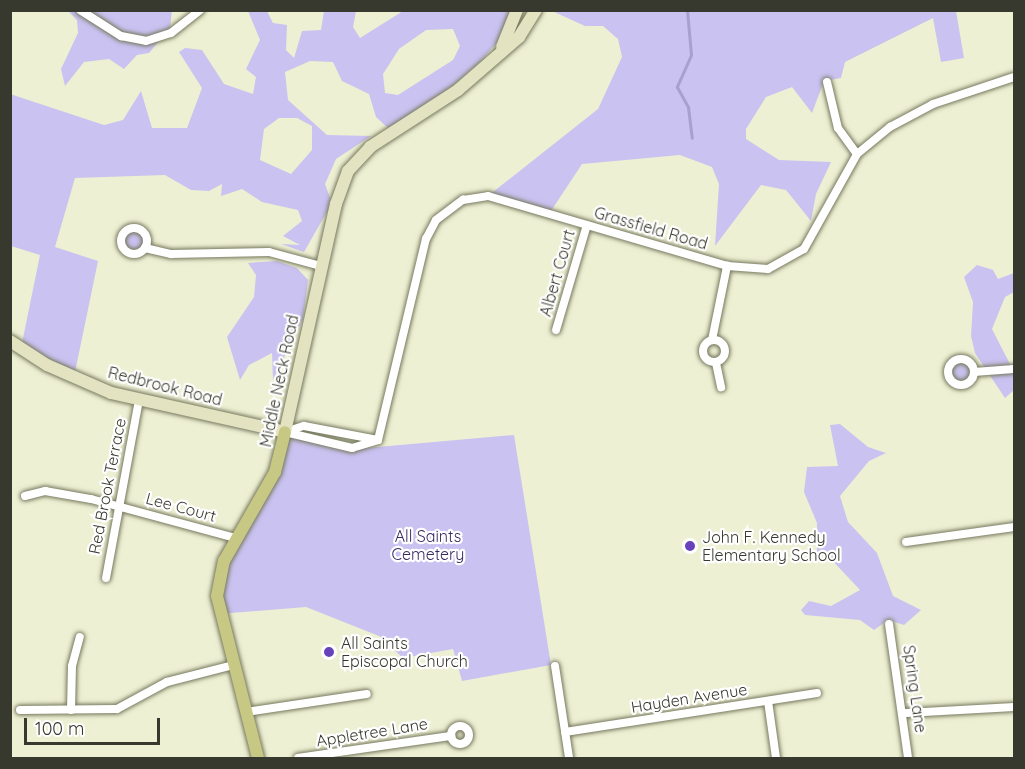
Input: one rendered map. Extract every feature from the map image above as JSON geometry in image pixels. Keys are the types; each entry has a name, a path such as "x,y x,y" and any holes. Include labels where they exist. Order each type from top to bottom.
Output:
{"main road":[{"name":"Middle Neck Road","path":"488,65 509,35 517,10"},
{"name":"Middle Neck Road","path":"258,759 246,712 230,666 217,596 236,538 275,472 321,266 342,185 360,156 430,112 488,65 522,34 536,10"},
{"name":"Redbrook Road","path":"10,341 47,365 139,400 285,432"}],"street":[{"path":"80,10 121,36 146,42 171,33 200,10"},
{"name":"Grassfield Road","path":"378,440 426,239 436,220 463,200 488,196 728,266 768,269 797,256 857,154 908,116 1014,77"},
{"path":"827,82 838,128 857,154"},
{"name":"Albert Court","path":"556,330 587,225"},
{"path":"145,248 171,254 269,252 321,266"},
{"path":"721,387 716,363 703,355 712,340 728,266"},
{"path":"712,340 726,350 716,363"},
{"path":"974,372 1014,369"},
{"name":"Red Brook Terrace","path":"106,578 139,400"},
{"path":"285,432 304,426 378,440"},
{"path":"285,432 352,448 378,440"},
{"name":"Lee Court","path":"25,496 45,491 119,506 236,538"},
{"path":"906,542 1014,527"},
{"name":"Spring Lane","path":"889,624 906,713 908,759"},
{"path":"71,710 72,666 80,637"},
{"path":"20,710 117,709 167,682 230,666"},
{"path":"555,666 569,759"},
{"name":"Hayden Avenue","path":"565,732 817,693"},
{"path":"246,712 367,694"},
{"path":"768,701 776,759"},
{"path":"906,713 1014,707"},
{"name":"Appletree Lane","path":"298,759 451,736"}],"green space":[{"path":"68,11 172,11 170,28 149,53 137,55 124,69 109,59 84,62 65,86 61,69 78,33 77,20"},
{"path":"248,11 267,11 273,23 287,25 286,50 294,58 302,31 321,30 324,11 356,11 353,27 360,38 403,11 511,11 499,40 480,62 431,105 388,128 376,117 369,94 342,81 333,62 310,61 285,72 288,100 327,135 371,136 336,159 325,184 332,203 304,252 281,244 300,245 283,236 302,221 298,210 262,202 242,189 221,196 222,184 209,191 191,190 165,175 75,178 55,247 98,261 74,377 21,348 40,255 11,246 10,94 104,125 123,120 141,91 152,128 187,128 202,88 179,52 185,48 202,50 224,84 253,94 256,77 246,69 260,40","holes":["453,29 460,46 453,60 398,95 385,93 383,74 399,49 426,30","279,118 297,118 312,126 312,150 291,174 260,160 264,129"]},
{"path":"552,11 956,11 964,58 941,62 933,18 845,62 841,78 824,81 812,113 792,87 766,97 746,129 746,139 779,160 831,162 816,194 811,221 786,190 761,185 715,246 719,184 712,167 680,155 582,164 549,214 488,196 598,109 622,57 618,39 603,26 585,26"},
{"path":"130,230 138,230 144,236 144,244 138,250 130,250 124,244 124,236"},
{"path":"277,261 297,268 308,280 303,319 273,380 272,353 249,365 240,380 227,337 254,297 256,275 248,263"},
{"path":"977,265 993,270 998,279 1014,273 1014,292 1005,297 992,329 1014,372 1014,390 1005,398 975,353 971,336 973,302 964,277"},
{"path":"962,362 969,365 972,372 969,379 962,382 955,379 952,372 955,365"},
{"path":"840,424 868,447 886,453 869,461 840,496 848,522 877,553 893,596 921,610 904,625 888,620 874,630 860,620 805,615 801,610 809,601 831,606 860,590 829,557 817,555 817,523 804,492 807,467 838,466 830,425"},
{"name":"All Saints Cemetery","path":"285,432 355,449 514,435 551,665 462,681 453,649 403,658 379,636 306,607 218,614 220,580 272,480"}],"waterway":[{"path":"687,10 691,55 677,87 688,107 692,138"}],"place":[{"name":"John F. Kennedy Elementary School","path":"690,546"},
{"name":"All Saints Episcopal Church","path":"329,652"}]}
